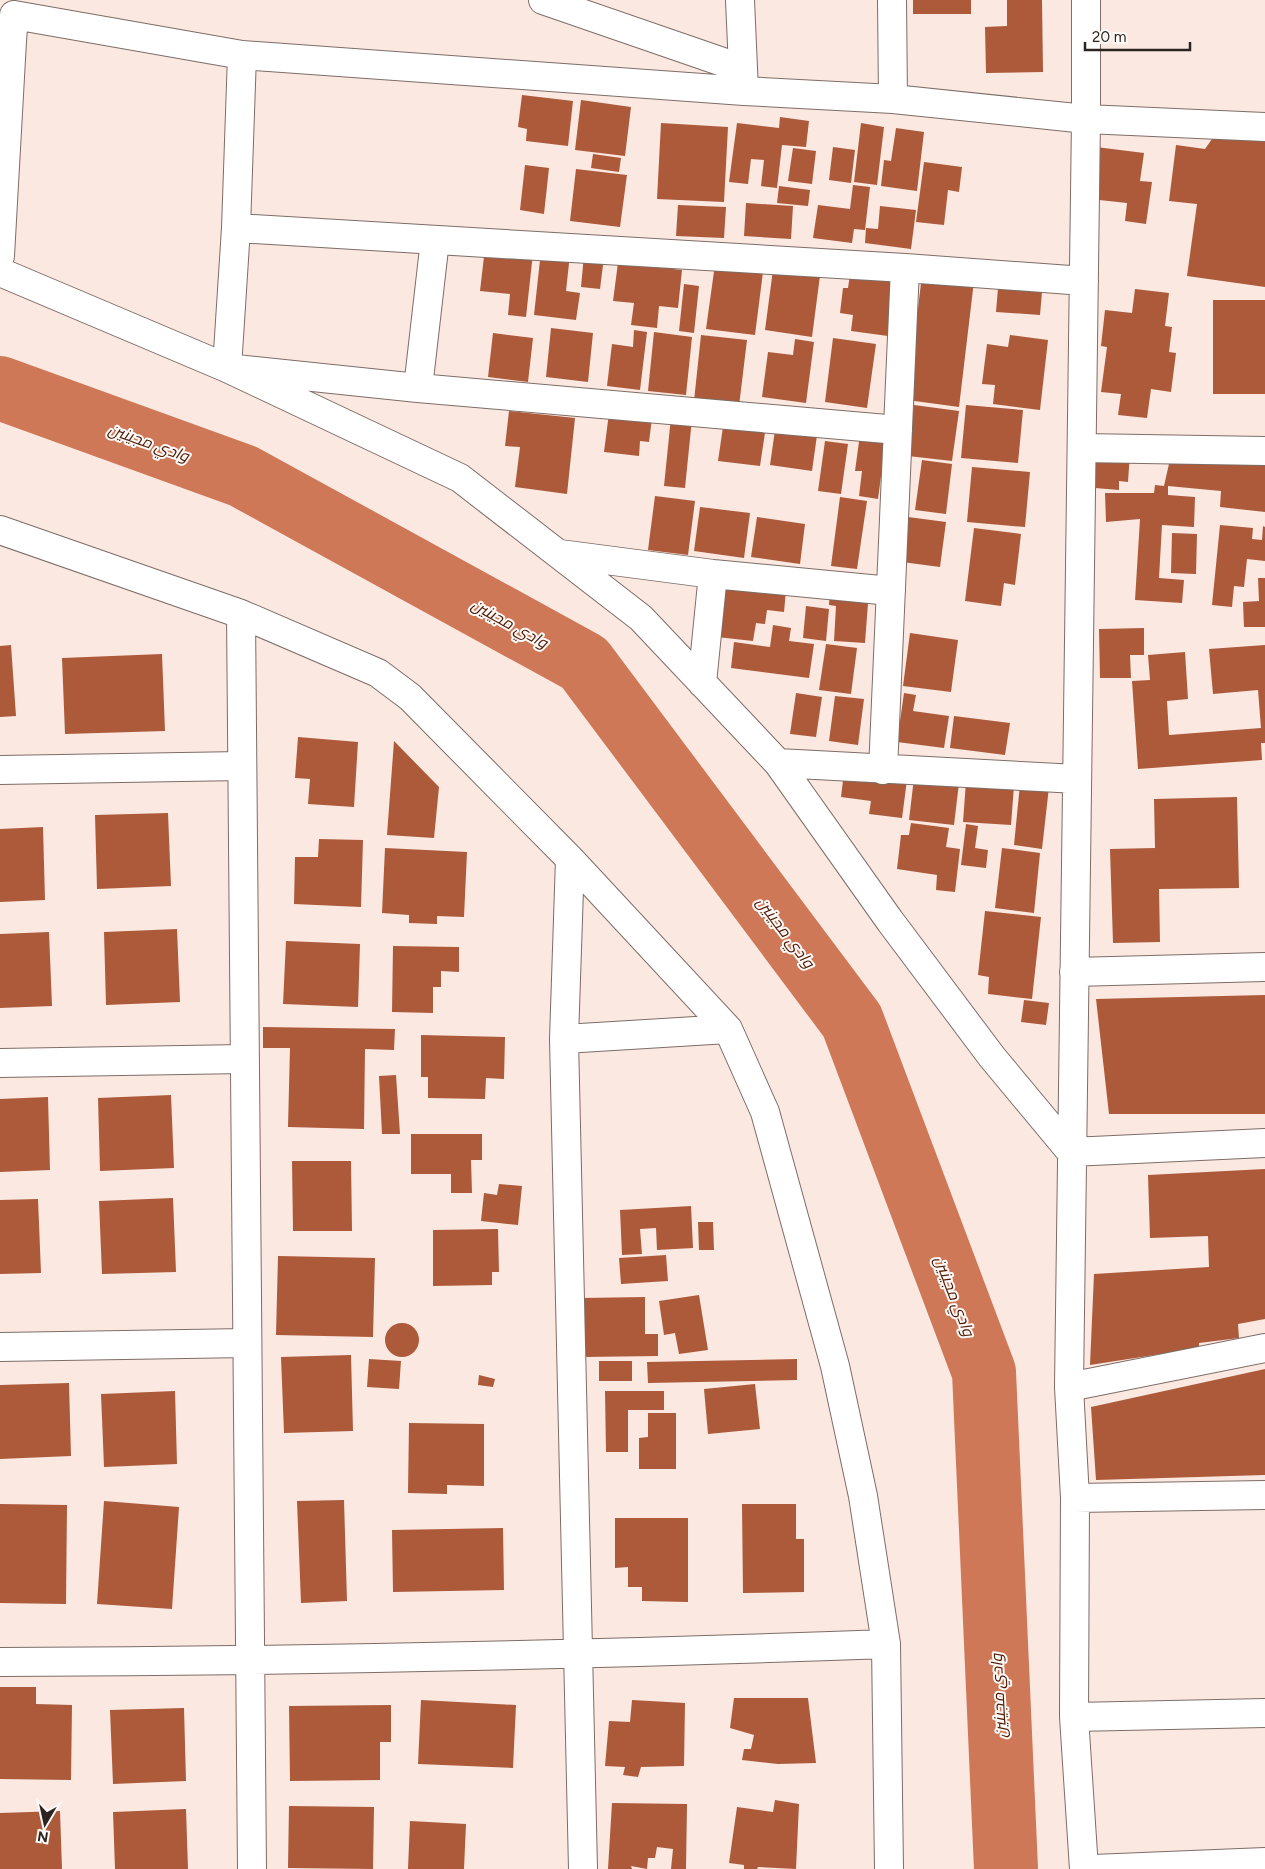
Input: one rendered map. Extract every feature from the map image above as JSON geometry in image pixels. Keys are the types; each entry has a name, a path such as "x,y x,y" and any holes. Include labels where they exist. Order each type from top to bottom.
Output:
{"street":[{"path":"543,0 584,8 743,80"},
{"path":"740,0 743,80"},
{"path":"892,0 893,99"},
{"path":"1084,1869 1074,1717 1075,1498 1069,1387 1070,1152 1082,448 1086,0"},
{"path":"0,256 11,24 242,55 743,80 893,99 1086,119 1265,127"},
{"path":"227,368 236,228 242,55"},
{"path":"236,228 905,268 1084,281"},
{"path":"418,388 435,240"},
{"path":"883,770 905,268"},
{"path":"0,272 227,368 460,478 641,618 778,763 890,921 992,1057 1070,1152"},
{"path":"227,368 418,388 898,430"},
{"path":"1082,448 1265,451"},
{"path":"0,530 241,614 378,673 410,697 570,859 728,1029 766,1112 835,1366 863,1496 886,1644 889,1869"},
{"path":"559,554 713,574 891,591"},
{"path":"702,683 713,574"},
{"path":"241,614 252,1869"},
{"path":"778,763 1076,780"},
{"path":"0,770 242,766"},
{"path":"570,859 564,1040 583,1869"},
{"path":"1074,972 1265,967"},
{"path":"564,1040 728,1029"},
{"path":"0,1063 244,1059"},
{"path":"1070,1152 1265,1143"},
{"path":"0,1346 247,1343"},
{"path":"1069,1387 1265,1348"},
{"path":"1075,1498 1265,1495"},
{"path":"0,1662 250,1661 577,1655 886,1644"},
{"path":"1074,1717 1265,1713"},
{"path":"1093,1869 1265,1862"}],"building":[{"path":"913,0 971,0 971,14 913,14"},
{"path":"1007,0 1042,0 1043,72 986,73 985,27 1007,26"},
{"path":"522,95 573,101 568,146 526,141 527,129 518,127"},
{"path":"581,100 631,107 625,156 575,150"},
{"path":"780,117 809,121 806,147 782,145 777,188 761,186 764,160 751,159 748,184 729,182 737,123 779,128"},
{"path":"661,123 728,127 724,202 657,199"},
{"path":"861,123 884,127 877,185 854,182"},
{"path":"896,128 924,132 917,191 881,186 884,160 891,161"},
{"path":"1212,139 1265,139 1265,287 1187,276 1197,204 1169,201 1176,145 1205,149"},
{"path":"833,147 855,150 851,183 829,180"},
{"path":"1096,147 1144,153 1140,181 1152,182 1146,224 1125,221 1127,203 1090,199"},
{"path":"793,148 816,151 812,184 788,181"},
{"path":"593,154 621,158 619,172 591,168"},
{"path":"924,162 962,167 959,192 948,190 944,225 916,222"},
{"path":"525,165 549,168 544,214 520,210"},
{"path":"576,169 627,175 620,227 570,221"},
{"path":"853,185 870,187 865,230 854,229 852,243 813,238 818,205 850,209"},
{"path":"779,186 810,190 808,206 777,203"},
{"path":"746,203 793,206 791,239 744,236"},
{"path":"678,205 726,207 724,238 676,236"},
{"path":"880,206 916,210 911,249 865,243 866,228 878,229"},
{"path":"485,248 533,253 526,317 508,315 510,294 480,291"},
{"path":"541,251 570,254 566,291 580,293 576,320 534,315"},
{"path":"584,255 604,257 600,289 581,287"},
{"path":"619,255 674,261 673,269 682,270 678,308 659,306 657,328 631,325 634,303 613,301"},
{"path":"716,257 764,264 755,335 706,329"},
{"path":"774,262 821,268 812,337 765,330"},
{"path":"851,268 896,273 888,336 851,331 853,315 840,313 843,288 848,288"},
{"path":"922,275 974,281 959,407 907,400"},
{"path":"999,276 1043,280 1040,315 996,312"},
{"path":"684,284 699,286 694,333 679,331"},
{"path":"1135,289 1169,293 1165,326 1172,327 1169,352 1176,353 1171,392 1151,389 1147,418 1118,415 1121,394 1101,392 1107,347 1101,346 1105,310 1132,313"},
{"path":"1213,300 1265,300 1265,394 1213,394"},
{"path":"551,328 593,333 588,382 546,377"},
{"path":"634,330 647,332 640,390 607,386 612,344 633,347"},
{"path":"654,332 692,337 686,395 648,391"},
{"path":"493,333 533,338 528,382 488,377"},
{"path":"701,335 747,340 739,406 694,401"},
{"path":"1010,335 1048,340 1040,410 993,404 995,385 982,384 987,344 1008,347"},
{"path":"833,338 876,344 867,408 825,402"},
{"path":"795,339 814,342 806,403 762,397 768,352 793,355"},
{"path":"914,405 959,411 952,461 908,456"},
{"path":"966,405 1023,410 1018,463 961,458"},
{"path":"509,411 575,418 567,494 515,487 520,447 505,446"},
{"path":"609,413 652,418 649,442 640,441 639,456 604,452"},
{"path":"671,417 692,419 685,488 664,486"},
{"path":"724,420 766,426 760,466 718,461"},
{"path":"776,423 818,428 812,471 770,465"},
{"path":"861,427 887,431 878,499 859,496 862,471 855,471"},
{"path":"825,441 848,444 841,494 818,491"},
{"path":"1085,449 1130,452 1128,482 1119,481 1119,490 1083,487"},
{"path":"1171,455 1265,457 1265,512 1220,507 1221,491 1168,486 1168,495 1195,497 1194,527 1162,525 1159,578 1184,580 1182,603 1135,600 1140,519 1106,522 1105,493 1154,493 1155,485 1164,486"},
{"path":"922,460 952,464 946,514 915,510"},
{"path":"972,467 1030,472 1025,527 967,522"},
{"path":"655,496 695,501 688,555 648,550"},
{"path":"840,497 867,501 857,569 831,566"},
{"path":"700,507 750,513 744,558 694,551"},
{"path":"757,517 805,524 800,564 751,557"},
{"path":"908,517 946,522 940,567 902,562"},
{"path":"1220,525 1253,528 1252,539 1262,540 1263,526 1265,527 1265,561 1247,559 1244,587 1234,586 1232,607 1212,605"},
{"path":"974,528 1021,534 1015,585 1004,583 1001,606 965,601"},
{"path":"1172,533 1197,534 1196,574 1171,573"},
{"path":"1258,578 1265,578 1265,627 1244,627 1243,602 1259,601"},
{"path":"723,584 786,590 784,612 767,610 765,624 756,623 753,641 717,637"},
{"path":"830,588 869,590 865,643 834,641 836,606 829,605"},
{"path":"806,606 829,609 826,641 803,638"},
{"path":"773,625 791,628 789,641 814,644 809,678 731,668 734,642 770,647"},
{"path":"1144,628 1144,655 1130,655 1131,678 1100,678 1099,629"},
{"path":"910,633 958,640 951,692 903,686"},
{"path":"826,644 857,648 851,694 819,690"},
{"path":"11,645 16,716 0,717 0,646"},
{"path":"1265,645 1265,743 1261,743 1262,760 1138,769 1132,681 1150,680 1148,655 1185,652 1188,699 1167,701 1169,735 1261,728 1258,690 1213,694 1209,649"},
{"path":"162,654 165,731 65,734 62,658"},
{"path":"796,693 822,697 816,737 790,734"},
{"path":"904,693 916,695 913,711 949,716 944,748 897,742"},
{"path":"835,696 864,699 858,745 829,741"},
{"path":"954,716 1010,723 1005,755 950,748"},
{"path":"298,737 358,742 354,807 308,804 310,779 295,778"},
{"path":"394,741 439,787 434,838 387,835"},
{"path":"844,772 907,780 902,818 869,814 871,801 841,797"},
{"path":"914,778 959,783 954,825 909,820"},
{"path":"966,782 1014,786 1011,825 963,822"},
{"path":"1020,784 1049,787 1042,849 1014,845"},
{"path":"1237,797 1239,888 1159,889 1160,942 1113,943 1110,849 1155,848 1154,799"},
{"path":"168,813 171,886 97,889 95,815"},
{"path":"911,823 949,828 946,847 960,849 955,892 936,890 937,875 897,869 901,835 909,835"},
{"path":"966,824 978,826 975,848 988,850 986,868 961,865"},
{"path":"43,827 45,900 0,902 0,829"},
{"path":"319,839 363,840 361,907 294,904 295,857 318,857"},
{"path":"385,848 467,852 464,917 437,916 437,924 409,923 409,915 382,913"},
{"path":"1002,848 1040,853 1034,913 995,908"},
{"path":"985,911 1041,917 1032,999 988,994 989,977 978,975"},
{"path":"177,929 180,1002 106,1005 104,932"},
{"path":"49,932 52,1006 0,1008 0,934"},
{"path":"286,941 360,944 358,1007 283,1004"},
{"path":"393,946 459,947 459,972 441,971 441,987 433,987 433,1013 392,1012"},
{"path":"1265,995 1265,1114 1109,1114 1096,999"},
{"path":"1024,1000 1049,1003 1046,1025 1021,1022"},
{"path":"263,1027 395,1029 394,1050 365,1049 364,1129 288,1127 290,1048 263,1048"},
{"path":"421,1035 505,1037 504,1079 486,1078 485,1099 428,1098 428,1077 421,1077"},
{"path":"396,1075 400,1134 382,1134 379,1076"},
{"path":"171,1095 174,1168 100,1171 98,1098"},
{"path":"48,1097 50,1170 0,1172 0,1099"},
{"path":"411,1134 482,1134 482,1160 471,1160 472,1193 451,1193 451,1174 411,1174"},
{"path":"292,1161 351,1161 352,1231 293,1231"},
{"path":"1265,1169 1265,1319 1238,1324 1239,1338 1199,1343 1199,1348 1090,1365 1094,1274 1209,1267 1208,1236 1150,1238 1148,1175"},
{"path":"499,1184 522,1186 518,1225 481,1221 484,1193 497,1195"},
{"path":"173,1198 176,1272 102,1274 99,1201"},
{"path":"38,1199 41,1273 0,1274 0,1200"},
{"path":"691,1206 693,1248 657,1250 656,1228 640,1229 642,1254 622,1255 620,1210"},
{"path":"698,1222 713,1222 714,1250 699,1250"},
{"path":"498,1229 499,1272 492,1272 492,1285 433,1286 433,1230"},
{"path":"666,1255 668,1281 621,1284 619,1258"},
{"path":"278,1256 375,1258 373,1337 276,1335"},
{"path":"699,1295 708,1350 679,1354 675,1333 664,1335 659,1301"},
{"path":"645,1297 645,1334 658,1334 658,1356 583,1357 582,1298"},
{"path":"402,1323 414,1328 419,1340 414,1352 402,1357 390,1352 385,1340 390,1328"},
{"path":"351,1355 353,1431 284,1433 281,1357"},
{"path":"369,1359 401,1361 399,1389 367,1387"},
{"path":"797,1359 797,1380 648,1383 647,1362"},
{"path":"599,1361 632,1361 632,1381 599,1381"},
{"path":"1265,1369 1265,1475 1096,1480 1091,1407"},
{"path":"479,1375 495,1379 493,1387 478,1385"},
{"path":"69,1383 71,1456 0,1459 0,1385"},
{"path":"755,1384 760,1429 708,1434 704,1389"},
{"path":"175,1391 177,1464 104,1467 101,1394"},
{"path":"605,1391 664,1391 664,1410 628,1410 628,1452 606,1452"},
{"path":"648,1413 676,1413 676,1469 639,1469 639,1438 648,1437"},
{"path":"409,1423 484,1424 484,1486 447,1485 447,1494 408,1493"},
{"path":"344,1500 347,1601 301,1603 297,1501"},
{"path":"104,1501 179,1507 172,1609 97,1604"},
{"path":"0,1504 67,1505 66,1604 0,1603"},
{"path":"742,1504 796,1504 796,1539 804,1539 804,1592 743,1593"},
{"path":"615,1518 688,1518 688,1602 642,1601 642,1587 628,1587 628,1567 615,1568"},
{"path":"503,1528 504,1590 393,1592 392,1530"},
{"path":"0,1687 36,1687 36,1704 72,1705 71,1780 0,1779"},
{"path":"734,1698 808,1698 816,1763 778,1764 742,1760 744,1749 751,1749 754,1735 730,1728"},
{"path":"421,1700 516,1705 513,1768 418,1764"},
{"path":"632,1700 685,1703 684,1766 641,1767 638,1777 623,1775 625,1767 605,1766 609,1721 630,1722"},
{"path":"391,1705 391,1742 380,1742 380,1780 290,1781 289,1706"},
{"path":"184,1708 186,1781 113,1784 110,1710"},
{"path":"775,1800 799,1804 796,1869 758,1867 757,1869 744,1869 744,1865 729,1863 737,1807 773,1812"},
{"path":"612,1803 687,1804 686,1869 671,1869 673,1849 657,1847 655,1858 648,1858 647,1869 631,1866 632,1869 608,1869"},
{"path":"289,1806 374,1807 373,1869 288,1868"},
{"path":"186,1809 188,1869 115,1869 113,1812"},
{"path":"60,1811 62,1869 0,1869 0,1813"},
{"path":"410,1821 466,1824 464,1869 408,1869"}],"waterway":[{"name":"وادي مجينين","path":"0,388 243,476 584,663 852,1021 984,1372 1006,1869"}]}
